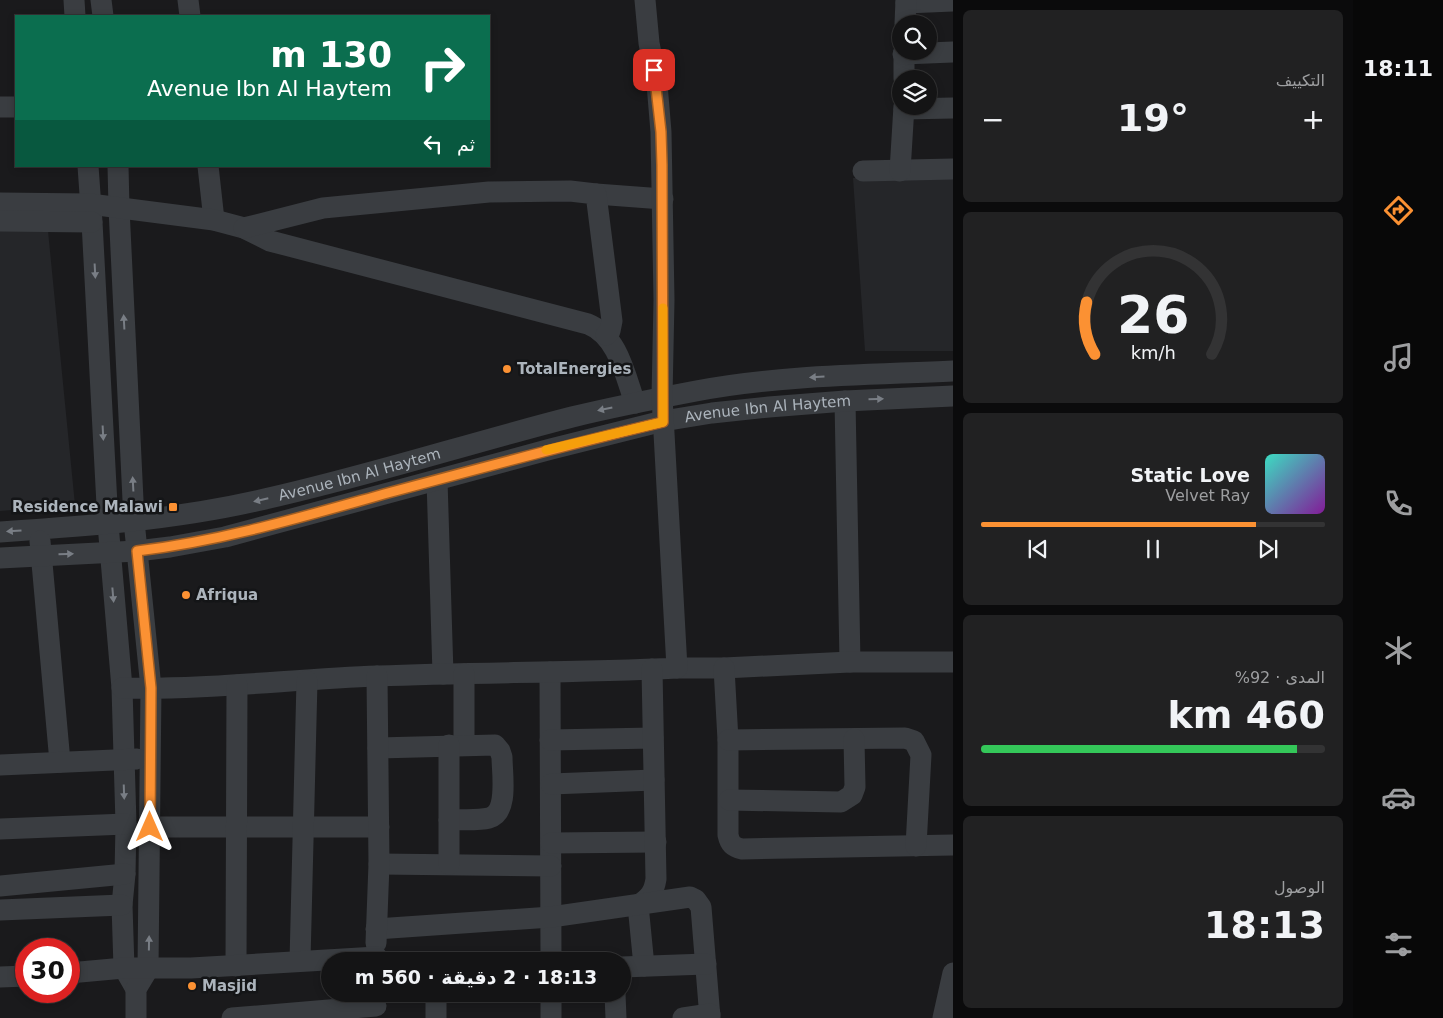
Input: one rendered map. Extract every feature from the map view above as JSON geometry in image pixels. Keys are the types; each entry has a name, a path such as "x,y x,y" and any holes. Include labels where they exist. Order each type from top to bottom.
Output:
{"street":[{"path":"74,0 75,15"},
{"path":"101,0 103,15"},
{"path":"188,0 190,15"},
{"path":"645,0 649,43 657,84 661,132 663,199 662,398 677,668"},
{"path":"905,15 906,1 953,1"},
{"path":"937,52 953,52"},
{"path":"0,107 15,107"},
{"path":"937,108 953,108"},
{"path":"900,171 904,115"},
{"path":"88,167 108,524 122,688 126,824 122,905 124,968 136,989 136,1018"},
{"path":"118,167 134,521 151,688 148,969 136,989"},
{"path":"208,167 214,220"},
{"path":"863,171 953,169"},
{"path":"244,228 323,208 489,192 570,191 663,199"},
{"path":"596,194 612,321 610,332 606,335"},
{"path":"0,203 91,213"},
{"path":"0,221 91,213 119,208 214,220 244,228 270,241 588,324 606,335 617,354 635,403"},
{"name":"Avenue Ibn Al Haytem","path":"0,532 108,524 208,511 272,498 570,417 716,388 771,380 953,371"},
{"name":"Avenue Ibn Al Haytem","path":"0,558 137,551 179,546 234,535 663,422 731,411 845,400 953,396"},
{"path":"845,400 850,662"},
{"path":"437,480 454,674 456,745 449,820 449,864"},
{"path":"39,529 60,762"},
{"path":"122,688 237,685 377,676 724,668 850,662 953,662"},
{"path":"724,668 728,740 728,835 734,847 742,849 953,845"},
{"path":"638,904 650,896 654,890 656,879 652,669"},
{"path":"550,672 551,952"},
{"path":"377,676 379,864 377,952"},
{"path":"300,961 307,681"},
{"path":"236,966 237,685"},
{"path":"550,740 654,738"},
{"path":"728,740 905,738 914,741 922,755 916,846"},
{"path":"729,800 841,802 852,795 855,787 854,740"},
{"path":"378,748 495,745 502,757 502,803 500,811 494,816 487,818 449,820"},
{"path":"0,765 123,759 150,760"},
{"path":"550,784 654,780"},
{"path":"0,829 126,824"},
{"path":"150,827 379,827"},
{"path":"551,843 656,842"},
{"path":"379,864 551,866"},
{"path":"0,886 125,874"},
{"path":"376,929 551,917 690,897 696,900 701,907 710,1016 683,1018"},
{"path":"638,904 644,966"},
{"path":"0,910 122,905"},
{"path":"80,972 124,968 236,966 321,960"},
{"path":"631,967 706,964"},
{"path":"943,1018 953,973"},
{"path":"0,977 15,976"},
{"path":"436,1002 436,1018"},
{"path":"551,1002 551,1018"},
{"path":"615,1002 616,1018"},
{"path":"232,1018 376,1006"}],"shaded area":[{"path":"953,175 953,351 865,351 853,178"},
{"path":"0,231 48,231 75,505 0,511"}],"slow traffic":[{"path":"546,450 663,422 663,308"}],"place":[{"name":"TotalEnergies","path":"507,369"},
{"name":"Residence Malawi","path":"173,507"},
{"name":"Afriqua","path":"186,595"},
{"name":"Masjid","path":"192,986"}],"route":[{"path":"150,827 151,688 137,551 198,543 252,531 551,449 663,422 663,199 661,132 654,70"}]}
